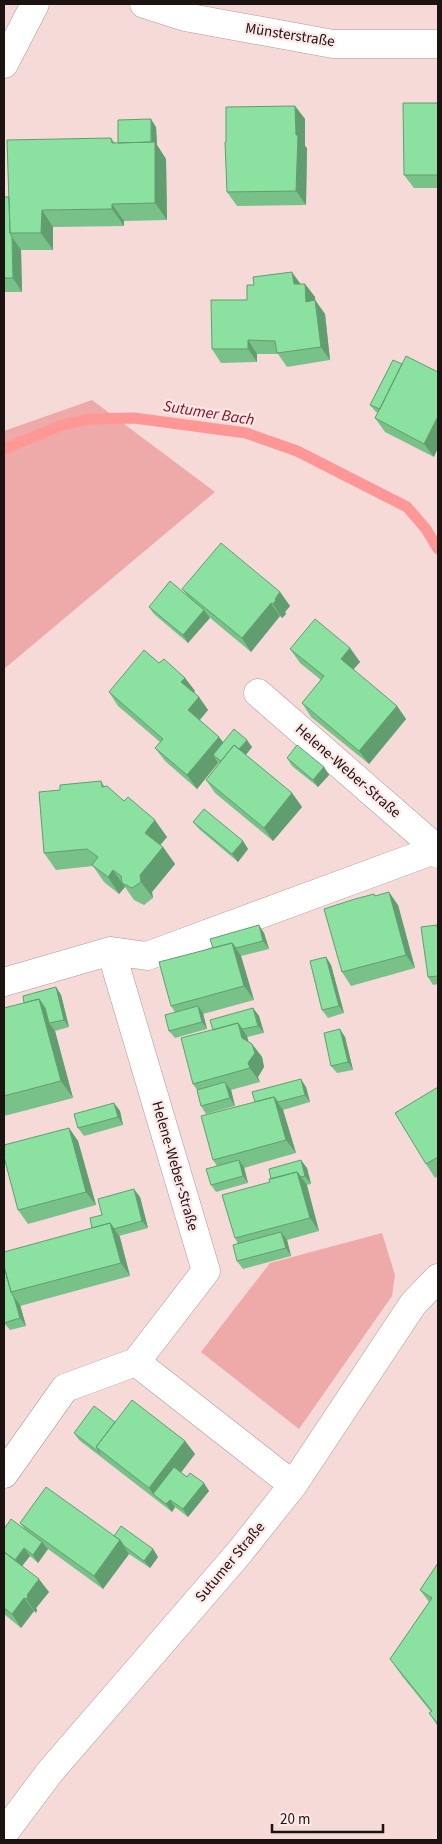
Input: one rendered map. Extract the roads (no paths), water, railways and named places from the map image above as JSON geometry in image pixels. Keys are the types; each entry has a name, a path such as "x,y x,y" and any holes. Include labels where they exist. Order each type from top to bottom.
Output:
{"street":[{"path":"4,64 35,4"},
{"name":"Münsterstraße","path":"144,4 185,17 333,44 438,44"},
{"name":"Helene-Weber-Straße","path":"4,982 112,951 147,956 438,852 258,693"},
{"name":"Helene-Weber-Straße","path":"112,951 206,1271 136,1362"},
{"name":"Sutumer Straße","path":"4,1833 49,1772 239,1553 293,1485 413,1304 438,1278"},
{"path":"4,1474 65,1388 136,1362 293,1485"}],"waterway":[{"name":"Sutumer Bach","path":"4,449 62,425 90,419 134,418 246,433 297,451 407,507 426,529 438,549"}]}
